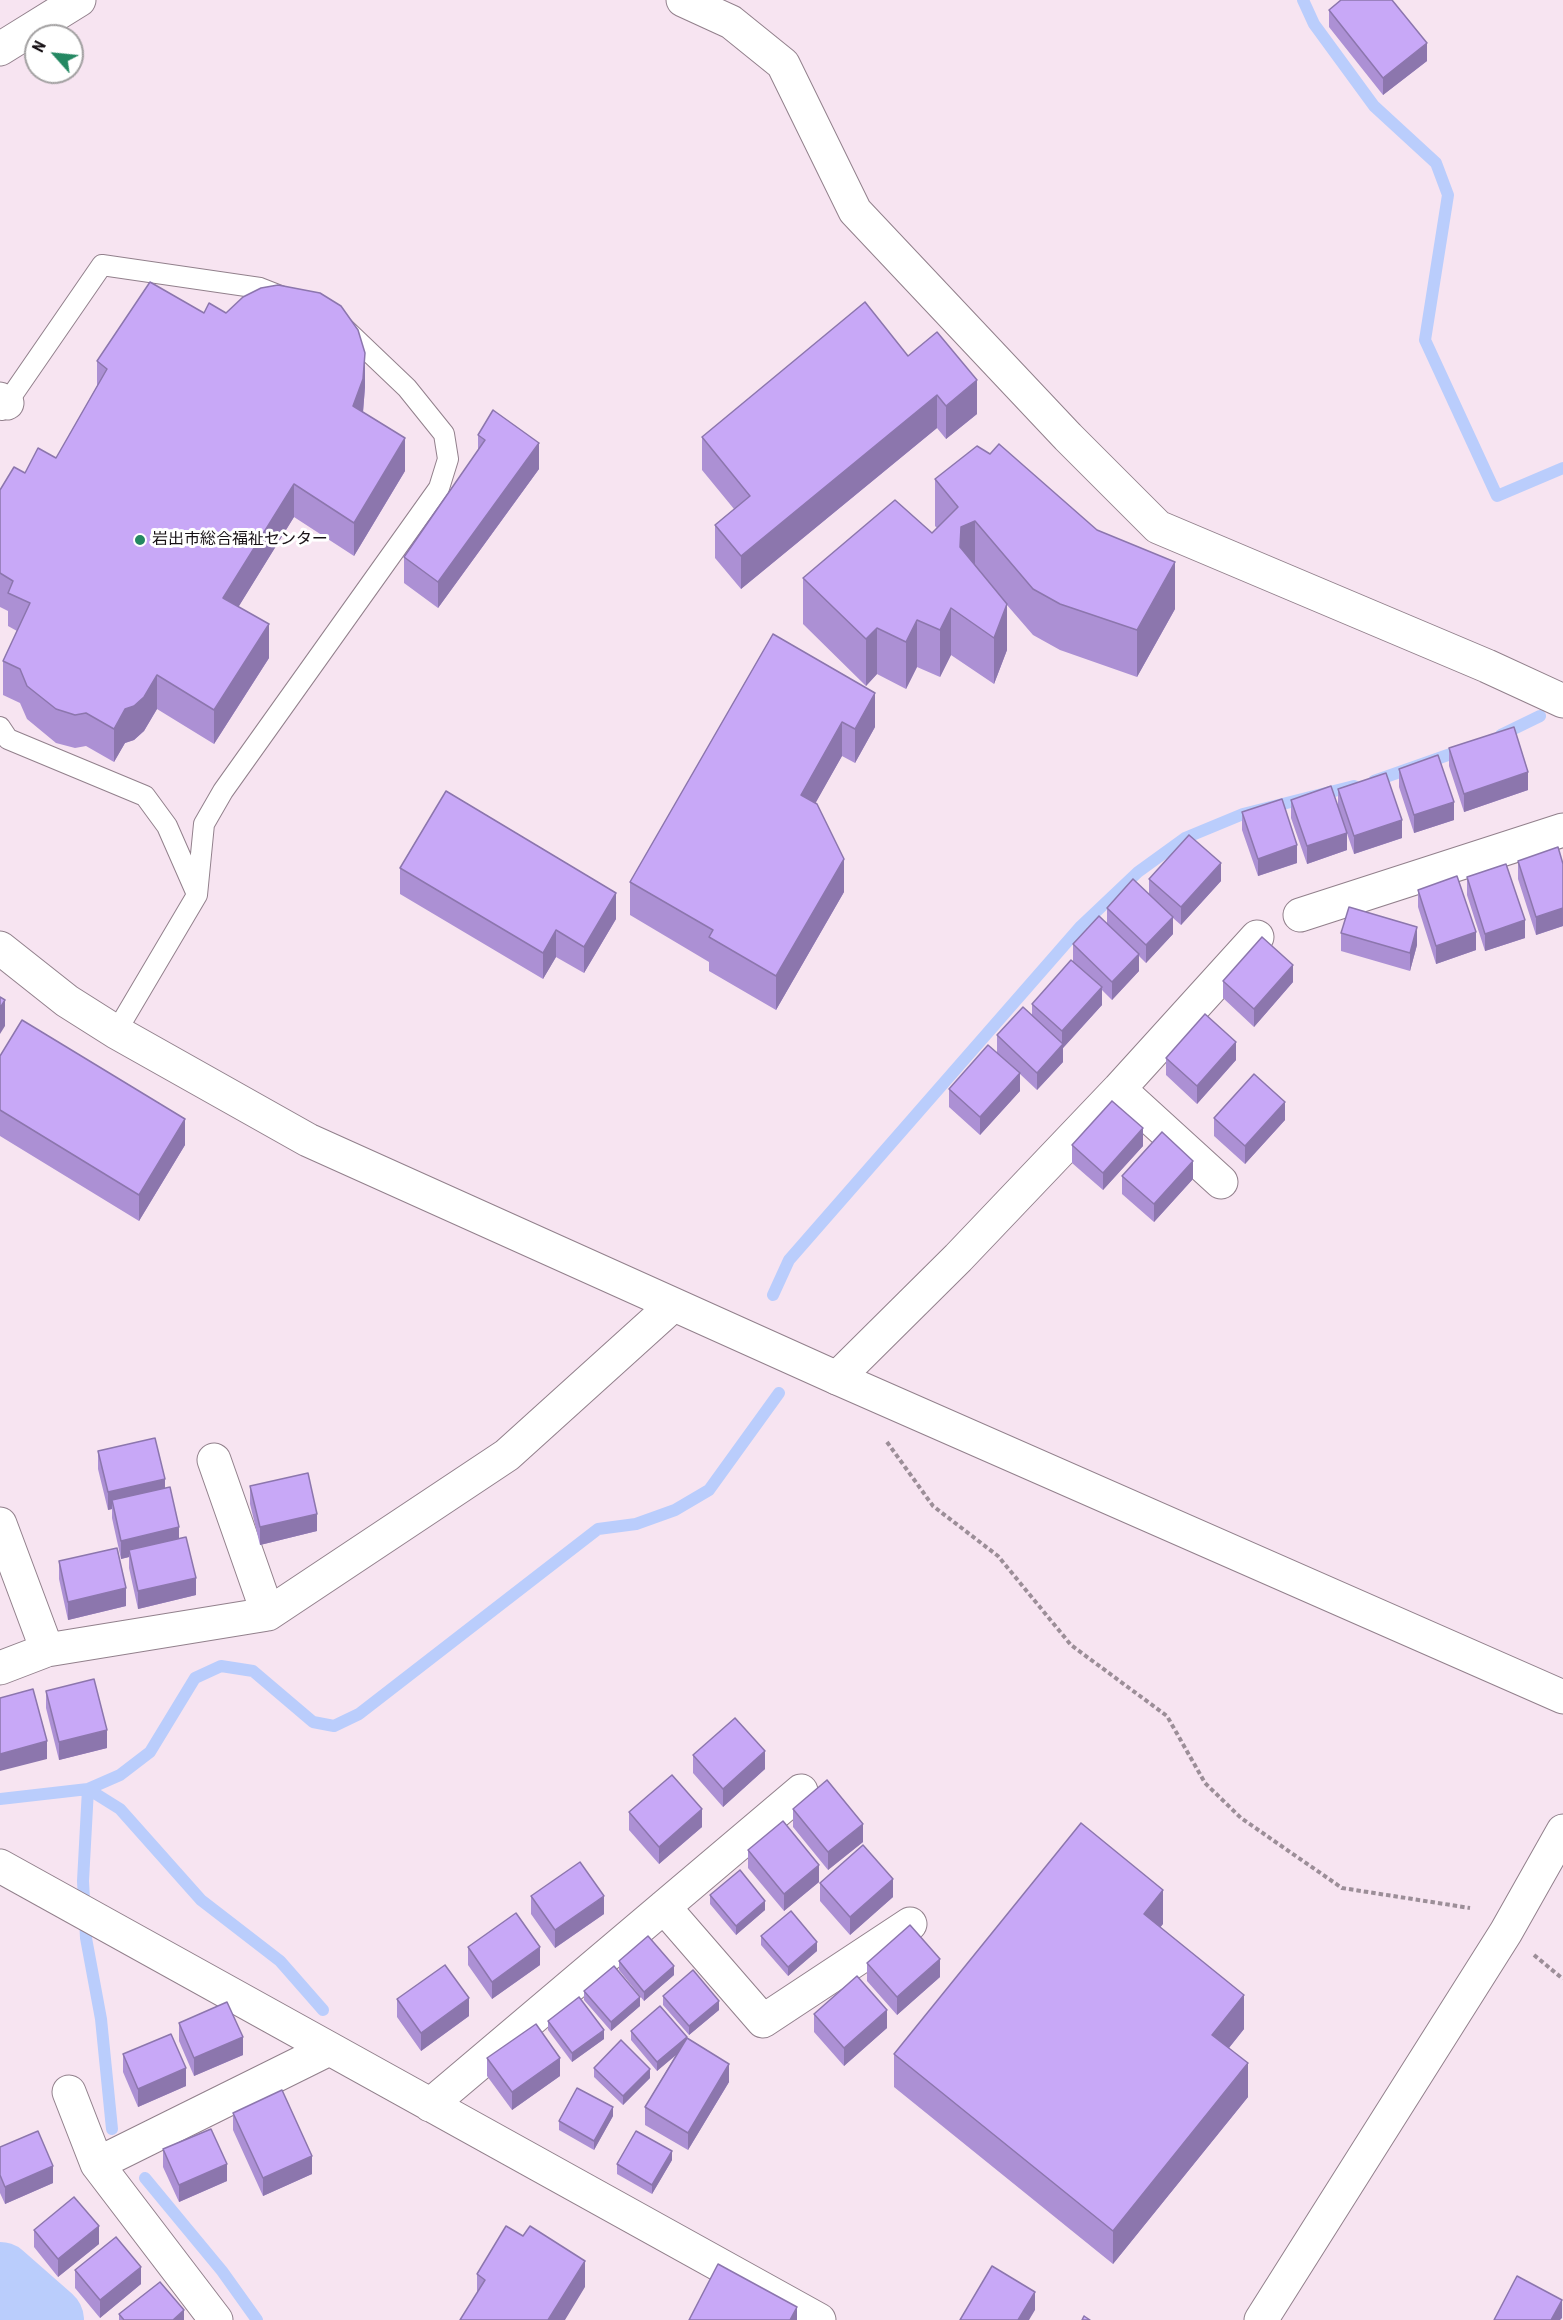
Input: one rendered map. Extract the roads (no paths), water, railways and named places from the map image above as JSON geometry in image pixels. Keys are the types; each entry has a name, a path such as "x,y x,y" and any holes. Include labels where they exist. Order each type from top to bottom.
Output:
{"street":[{"path":"0,49 79,0"},
{"path":"683,0 731,22 783,64 855,211 1068,437 1158,527 1487,666 1563,701"},
{"path":"1300,915 1563,830"},
{"path":"837,1378 957,1258 1119,1089 1257,937"},
{"path":"0,948 67,1001 116,1032 308,1140 837,1378 1563,1697"},
{"path":"1119,1089 1221,1182"},
{"path":"0,1668 47,1650 268,1614 507,1455 673,1305"},
{"path":"214,1460 268,1614"},
{"path":"0,1524 47,1650"},
{"path":"430,2105 801,1791"},
{"path":"1261,2320 1506,1932 1563,1831"},
{"path":"0,1866 819,2320"},
{"path":"664,1907 763,2021 910,1924"},
{"path":"97,2164 329,2049"},
{"path":"69,2092 97,2164 216,2320"}],"lane":[{"path":"2,405 102,265 260,288 301,304"},
{"path":"116,1032 197,895 204,824 223,791 439,489 448,459 444,434 407,388 331,315"},
{"path":"0,727 8,739 145,796 167,826 197,895"}],"waterway":[{"path":"1303,0 1314,24 1374,106 1436,163 1448,195 1425,340 1497,496 1563,468"},
{"path":"1501,735 1540,716"},
{"path":"1374,781 1462,750"},
{"path":"773,1295 789,1260 1081,926 1138,872 1185,838 1243,814 1354,786"},
{"path":"0,1799 88,1789 120,1775 150,1752 195,1678 221,1666 253,1671 313,1722 334,1726 359,1714 598,1529 636,1524 675,1510 709,1490 779,1393"},
{"path":"112,2129 101,2019 86,1938 83,1881 88,1789 120,1809 201,1900 280,1961 323,2010"},
{"path":"145,2178 222,2271 257,2320"},
{"path":"0,2277 49,2320"}],"place":[{"name":"岩出市総合福祉センター","path":"140,540"}]}
